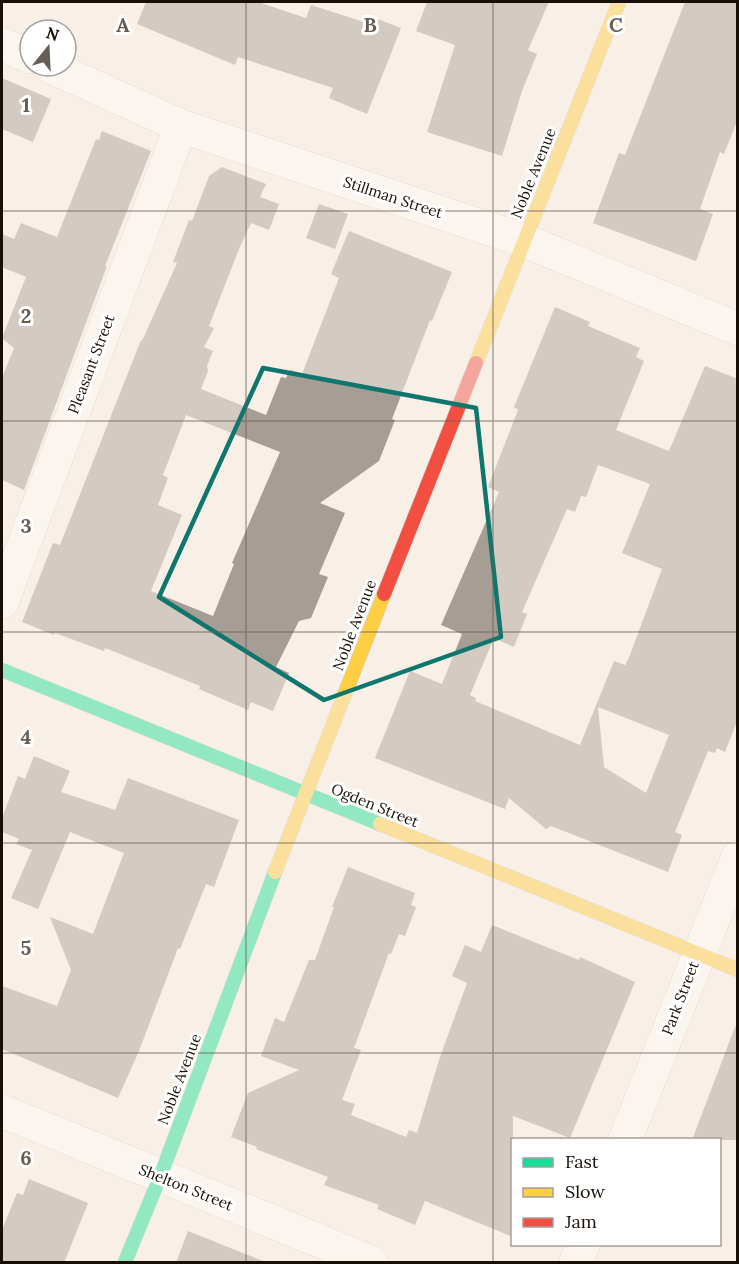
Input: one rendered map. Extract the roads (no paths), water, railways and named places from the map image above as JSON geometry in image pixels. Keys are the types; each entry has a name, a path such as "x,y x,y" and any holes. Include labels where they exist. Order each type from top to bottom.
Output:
{"main road":[{"name":"Noble Avenue","path":"125,1263 160,1177 305,794 619,2"},
{"name":"Ogden Street","path":"2,670 738,970"}],"street":[{"path":"2,44 18,51"},
{"name":"Stillman Street","path":"75,78 181,126 523,240 738,328"},
{"name":"Pleasant Street","path":"2,602 181,126"},
{"name":"Park Street","path":"626,1138 738,857"},
{"name":"Shelton Street","path":"2,1111 371,1263"},
{"path":"576,1263 583,1246"}]}
